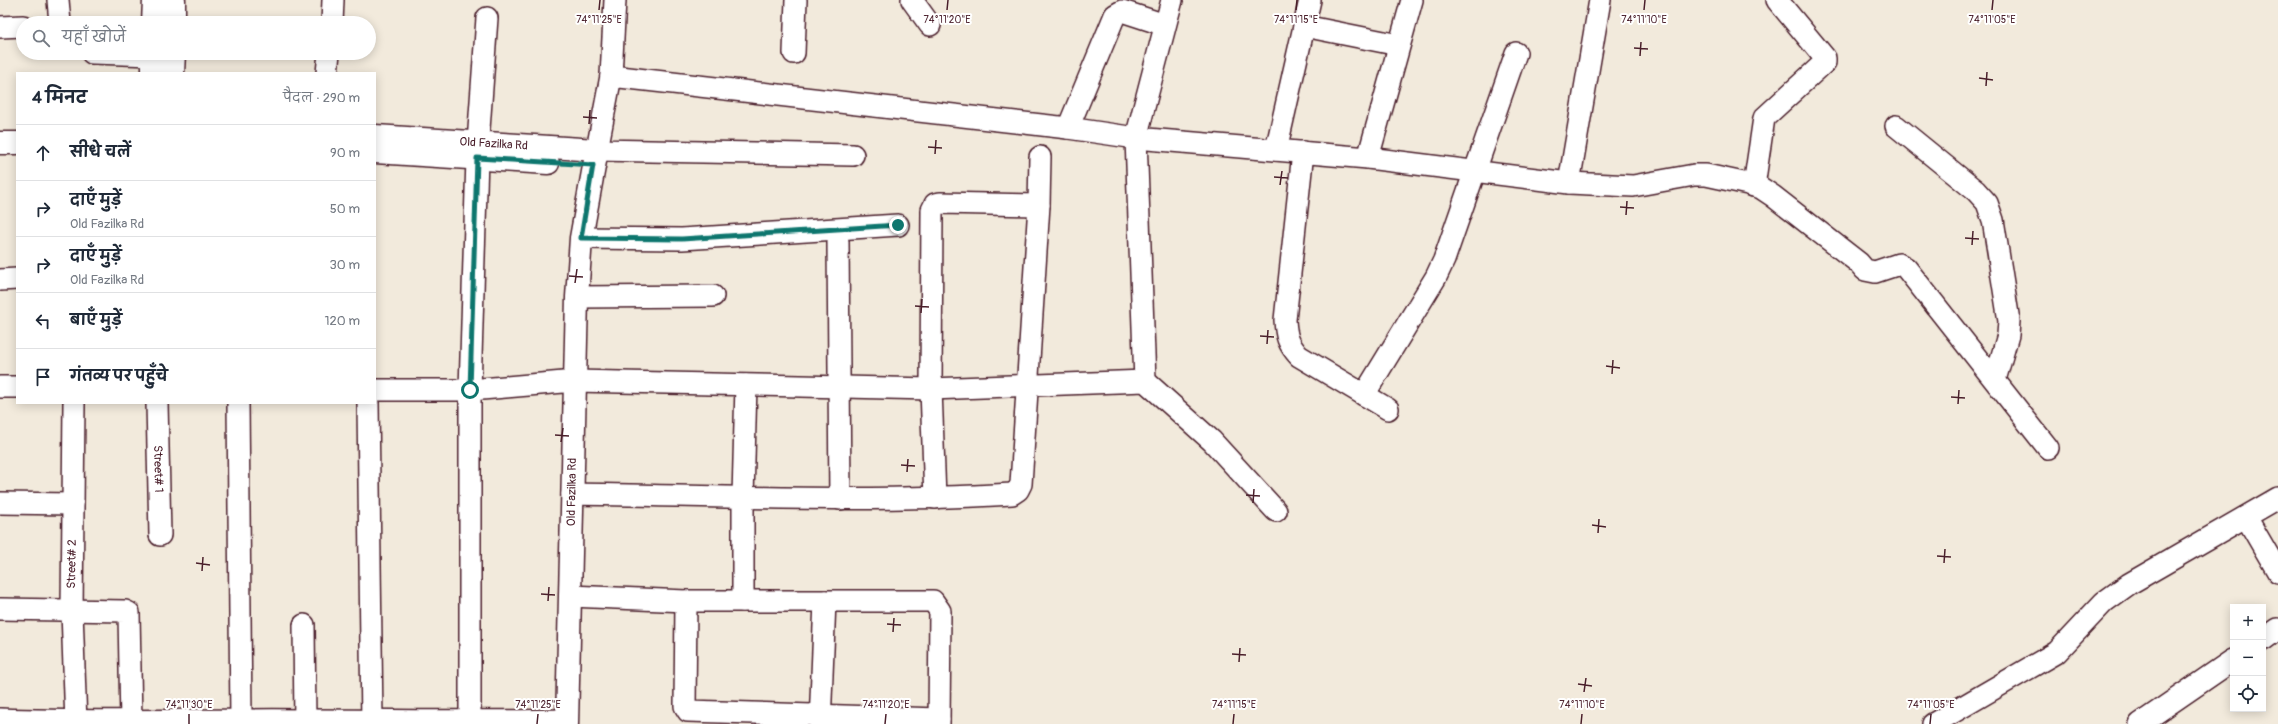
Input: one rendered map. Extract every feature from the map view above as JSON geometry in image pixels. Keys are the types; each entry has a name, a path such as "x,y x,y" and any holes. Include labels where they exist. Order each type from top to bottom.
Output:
{"main road":[{"path":"154,0 154,16"},
{"path":"174,0 174,16"},
{"path":"160,60 173,72"},
{"path":"0,127 16,128"},
{"path":"0,143 16,143"},
{"name":"Old Fazilka Rd","path":"383,145 595,158 581,238 577,297 567,722"}],"street":[{"path":"58,0 59,16"},
{"path":"332,16 333,0"},
{"path":"615,0 611,76 595,158 852,155"},
{"path":"794,53 796,0"},
{"path":"912,0 930,25"},
{"path":"1145,381 1136,138 1172,0"},
{"path":"1276,150 1310,0"},
{"path":"1368,158 1412,0"},
{"path":"1569,183 1600,0"},
{"path":"1754,186 1764,118 1825,62 1825,58 1777,0"},
{"path":"1068,128 1115,15 1122,11 1165,25"},
{"path":"470,723 470,390 477,151 487,18"},
{"path":"0,26 16,26"},
{"path":"1304,26 1399,45"},
{"path":"1364,395 1436,277 1444,260 1473,172 1516,53"},
{"path":"327,72 328,60"},
{"path":"611,76 1068,128 1136,138 1368,158 1569,183 1633,186 1694,175 1706,175 1754,186 1773,196 1865,270 1875,272 1898,264 1906,268 1996,380 2048,448"},
{"path":"1896,126 1976,191 1987,203 1993,220 2009,321 2008,335 1996,380"},
{"path":"1303,152 1285,320 1289,346 1298,356 1388,409"},
{"path":"572,494 840,499 935,498 1012,494 1018,490 1021,484 1028,384 1039,206 1040,157"},
{"path":"935,498 931,389 932,210 935,204 940,203 1039,206"},
{"path":"581,238 682,239 898,225"},
{"path":"838,241 840,499"},
{"path":"0,280 16,279"},
{"path":"577,297 713,296"},
{"path":"376,390 470,390 575,382 931,389 1028,384 1145,381 1212,441 1276,511"},
{"path":"743,601 743,497 746,386"},
{"path":"0,387 16,387"},
{"name":"Street# 2","path":"74,404 72,611 76,723"},
{"name":"Street# 1","path":"157,404 160,535"},
{"path":"238,404 241,720"},
{"path":"368,404 372,723"},
{"path":"1933,724 2057,652 2104,602 2129,584 2278,498"},
{"path":"0,503 73,504"},
{"path":"2246,517 2278,572"},
{"path":"570,596 686,601 933,601 938,605 940,611 939,722 820,720 688,711 685,706 686,601"},
{"path":"820,720 825,601"},
{"path":"0,609 125,611 129,613 131,723"},
{"path":"304,625 305,722"},
{"path":"2266,638 2278,629"},
{"path":"2140,724 2230,662"},
{"path":"0,719 76,723 241,720 372,723 567,722"}],"route":[{"path":"470,390 477,158 593,165 581,238 682,239 898,225"}]}
